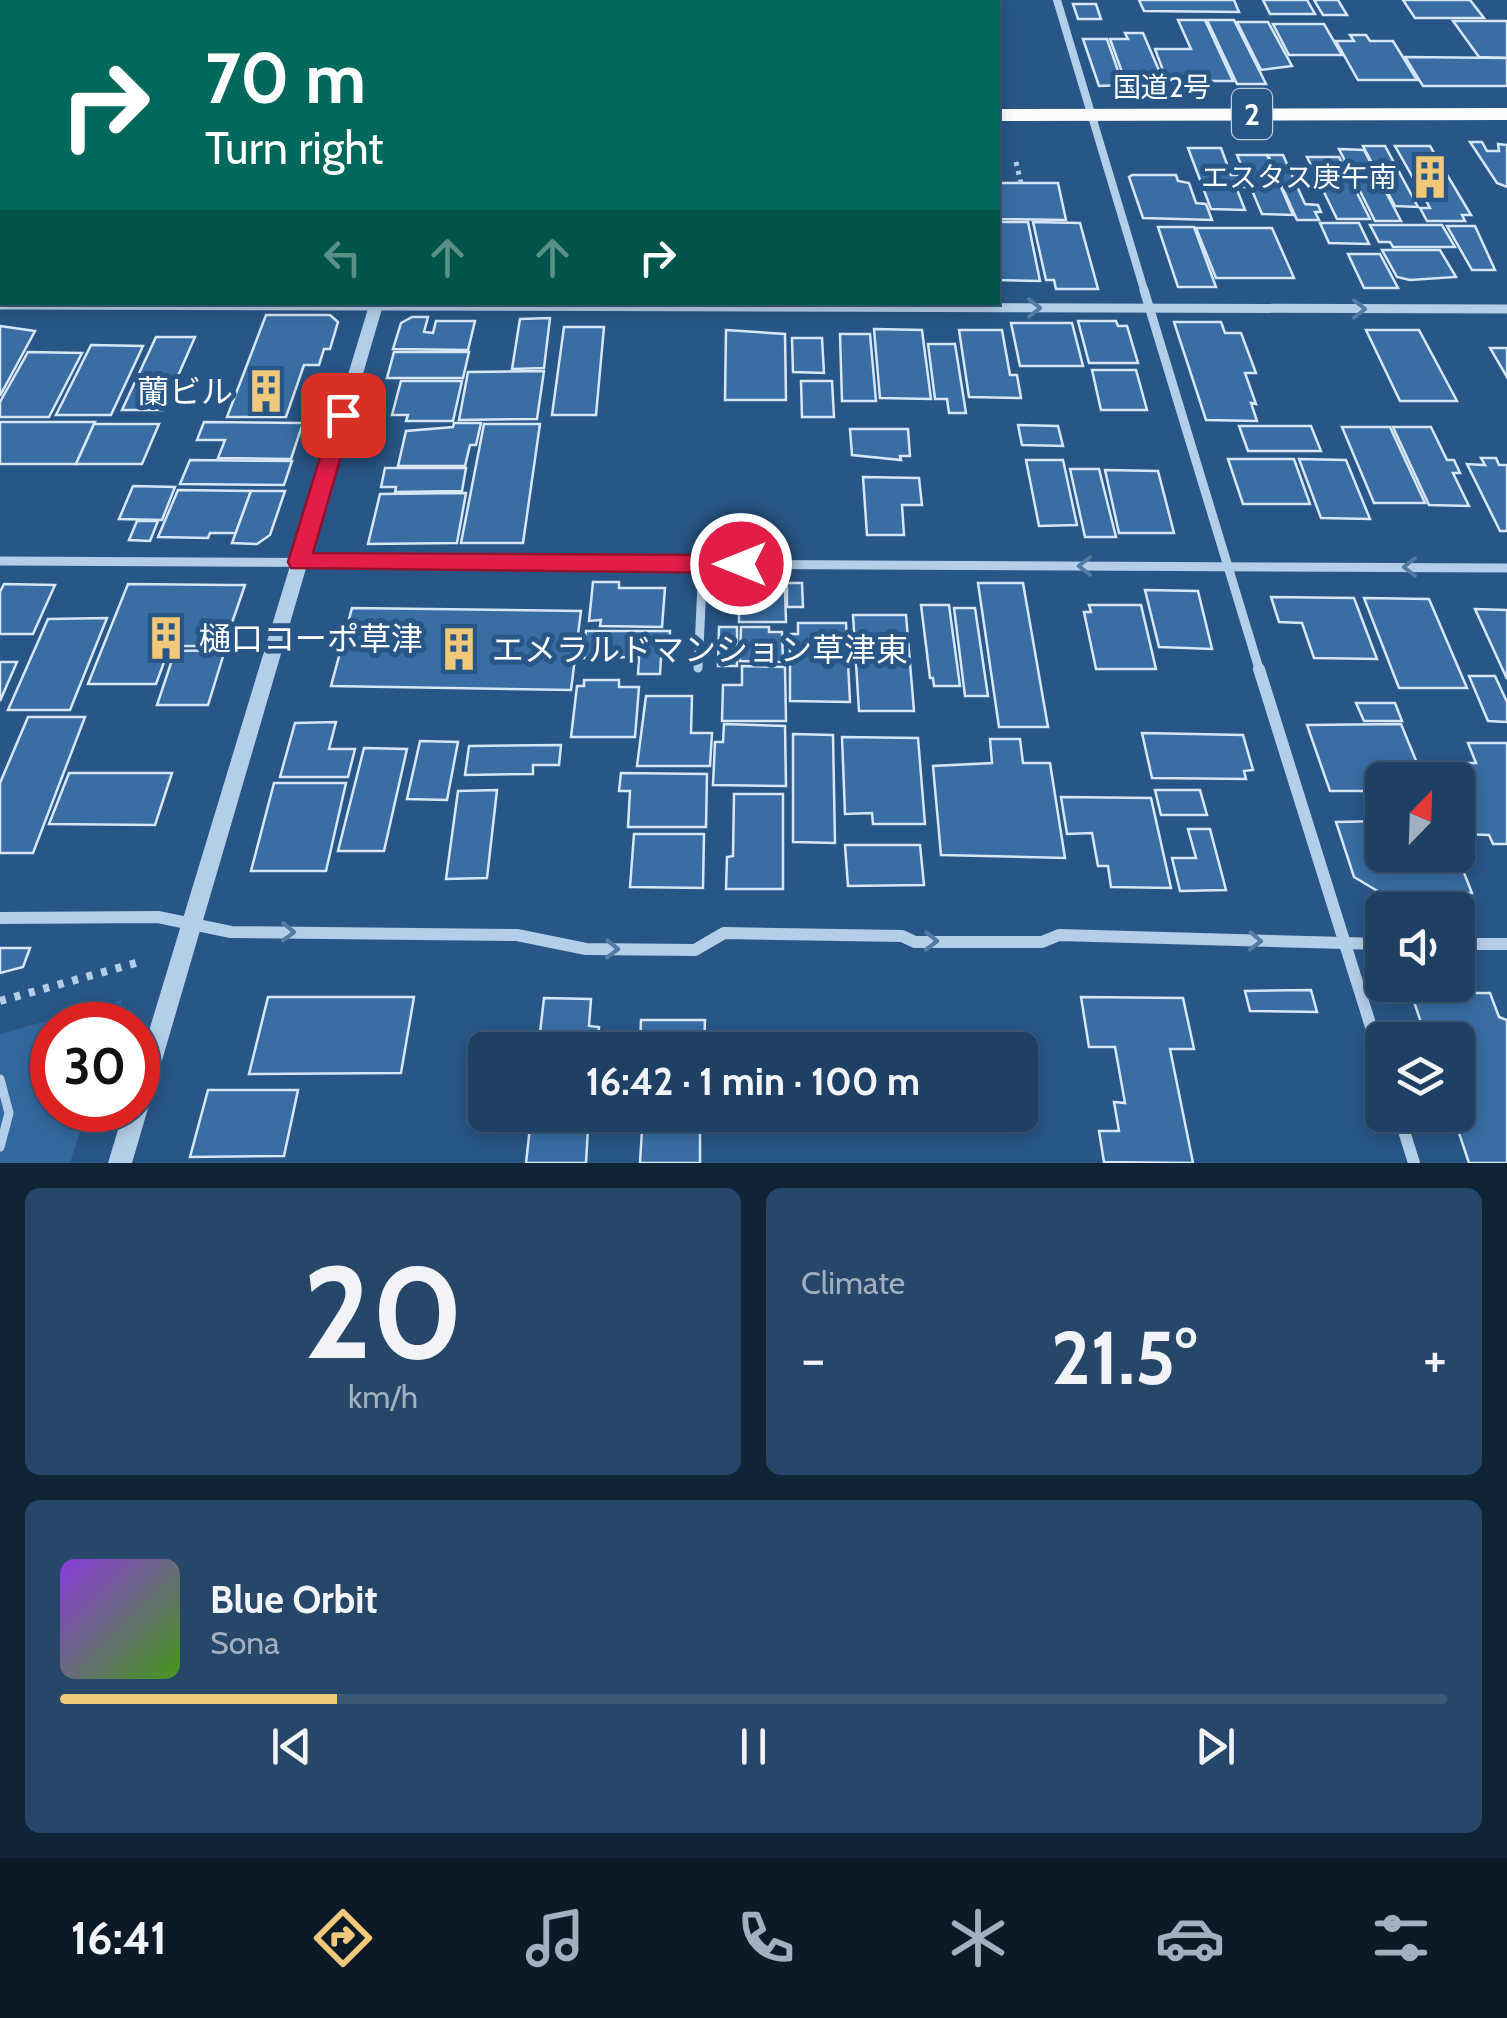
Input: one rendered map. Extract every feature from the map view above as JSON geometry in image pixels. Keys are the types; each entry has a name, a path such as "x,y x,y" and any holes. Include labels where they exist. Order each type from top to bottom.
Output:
{"highway":[{"name":"国道2号","path":"1000,115 1507,114"}],"street":[{"path":"1057,0 1227,567 1370,1022"},
{"path":"160,1030 377,305"},
{"path":"570,305 1507,309"},
{"path":"0,561 1507,568"},
{"path":"698,668 702,564"},
{"path":"0,918 158,917 231,932 517,935 586,949 695,950 724,933 902,936 915,942 1042,942 1058,935 1365,944"},
{"path":"1475,944 1507,944"},
{"path":"120,1163 129,1132"},
{"path":"1404,1132 1414,1163"}],"lane":[{"path":"0,1079 8,1092 9,1111 0,1147"}],"path":[{"path":"1016,162 1021,183"},
{"path":"0,1001 143,960"}],"shaded area":[{"path":"30,1026 30,1132 80,1132 70,1163 0,1163 0,1034"}],"building":[{"path":"1139,0 1234,0 1239,12 1144,11"},
{"path":"1263,0 1307,0 1315,14 1270,14"},
{"path":"1314,0 1338,0 1347,15 1323,15"},
{"path":"1403,0 1470,0 1484,18 1415,18"},
{"path":"1073,4 1096,4 1101,19 1078,19"},
{"path":"1178,20 1205,20 1233,81 1167,81 1155,49 1191,49"},
{"path":"1207,20 1234,20 1266,84 1237,84"},
{"path":"1453,21 1507,21 1507,58 1479,57"},
{"path":"1237,22 1268,22 1292,66 1261,70"},
{"path":"1273,24 1324,24 1342,55 1289,55"},
{"path":"1125,33 1143,33 1164,82 1126,83 1110,39 1128,39"},
{"path":"1350,35 1366,35 1370,41 1393,41 1417,80 1358,80 1336,41 1354,41"},
{"path":"1083,39 1107,39 1123,85 1099,86"},
{"path":"1405,57 1507,58 1507,86 1423,86"},
{"path":"1470,142 1482,142 1487,151 1499,151 1498,144 1507,145 1507,187 1497,183"},
{"path":"1363,146 1385,146 1418,207 1395,206"},
{"name":"エスタス庚午南","path":"1395,146 1430,146 1471,215 1462,215 1465,221 1427,221 1420,208 1430,208"},
{"path":"1188,148 1221,148 1231,175 1243,175 1248,187 1236,187 1245,210 1211,209"},
{"path":"1339,149 1364,150 1401,221 1375,221"},
{"path":"1237,155 1267,155 1293,215 1262,214"},
{"path":"1268,155 1283,155 1305,204 1318,205 1321,212 1315,212 1319,220 1297,220"},
{"path":"1307,157 1339,157 1370,219 1337,219"},
{"path":"1176,175 1178,181 1189,183 1196,203 1206,204 1212,220 1143,218 1129,177"},
{"path":"1000,183 1058,183 1066,220 1000,219"},
{"path":"1000,222 1028,222 1040,281 1000,280"},
{"path":"1033,222 1080,223 1098,289 1056,289 1054,280 1046,280"},
{"path":"1320,223 1359,223 1369,244 1329,243"},
{"path":"1370,225 1442,225 1455,247 1393,247 1390,242 1379,242"},
{"path":"1447,226 1475,226 1495,270 1472,270"},
{"path":"1158,227 1194,227 1216,287 1178,287"},
{"path":"1196,228 1272,228 1294,278 1216,278"},
{"path":"1382,250 1440,250 1456,277 1397,277"},
{"path":"1348,254 1380,254 1398,288 1364,288"},
{"name":"蘭ビル","path":"266,315 330,315 338,322 330,349 324,349 319,365 304,365 286,417 227,417"},
{"path":"412,317 428,317 424,332 433,333 436,321 475,321 468,350 393,349 401,323"},
{"path":"550,318 544,368 512,369 520,319"},
{"path":"1078,321 1116,321 1118,326 1127,326 1138,363 1089,363"},
{"path":"1174,322 1221,322 1225,333 1241,333 1256,373 1245,373 1256,404 1251,403 1257,421 1206,420"},
{"path":"1011,323 1072,323 1083,366 1020,366"},
{"path":"0,326 35,331 0,396"},
{"path":"564,327 604,327 596,415 552,415"},
{"path":"874,329 922,330 931,399 880,398"},
{"path":"726,330 785,334 786,400 725,400"},
{"path":"959,330 1002,330 1010,375 1017,375 1021,398 969,397"},
{"path":"1366,330 1419,330 1457,401 1400,401"},
{"path":"840,334 870,334 876,401 842,401"},
{"path":"156,337 195,337 163,410 122,410"},
{"path":"792,338 822,338 824,373 793,372"},
{"path":"928,344 955,344 966,413 949,413 947,399 935,399"},
{"path":"91,345 143,346 111,415 56,415"},
{"path":"1490,348 1507,348 1507,377"},
{"path":"28,352 82,353 49,417 0,417 0,402"},
{"path":"394,352 469,352 463,378 387,378"},
{"path":"1092,370 1136,370 1147,410 1101,410"},
{"path":"544,371 537,419 459,420 468,372"},
{"path":"401,381 462,381 453,421 406,421 408,415 392,415"},
{"path":"801,381 832,381 834,417 802,417"},
{"path":"0,422 95,422 76,464 0,464"},
{"path":"204,422 303,423 291,459 218,458 225,440 197,440"},
{"path":"454,423 481,423 465,466 398,466 406,431 453,427"},
{"path":"94,424 159,424 142,464 76,464"},
{"path":"484,424 540,424 523,543 461,543"},
{"path":"1018,425 1058,426 1063,446 1022,445"},
{"path":"1239,426 1311,426 1321,451 1248,451"},
{"path":"1342,427 1390,427 1425,503 1374,503"},
{"path":"1393,427 1431,427 1447,460 1454,460 1460,473 1453,473 1469,506 1429,505"},
{"path":"850,429 908,429 910,456 900,456 901,460 852,455"},
{"path":"1481,458 1496,458 1499,465 1507,465 1507,531 1500,531 1467,464 1485,465"},
{"path":"1228,459 1294,459 1310,504 1243,504"},
{"path":"1299,459 1346,460 1370,519 1321,518"},
{"path":"190,460 292,461 284,485 180,484"},
{"path":"1026,460 1063,460 1077,525 1039,526"},
{"path":"385,468 466,468 462,491 395,492 396,487 381,487"},
{"path":"1070,469 1099,469 1116,537 1085,537"},
{"path":"1105,470 1158,471 1174,533 1119,533"},
{"path":"863,477 919,478 922,505 902,505 904,535 867,535"},
{"path":"133,486 175,487 162,520 119,519"},
{"path":"178,490 251,491 236,533 210,533 208,538 158,537"},
{"path":"251,491 285,491 270,535 257,544 232,543"},
{"path":"466,493 457,543 368,544 380,494"},
{"path":"137,521 158,521 150,541 129,540"},
{"path":"593,582 619,582 619,588 665,588 662,627 600,626 601,620 589,621"},
{"path":"787,583 802,583 803,607 787,607"},
{"path":"978,583 1023,583 1048,727 999,727"},
{"path":"4,584 55,585 33,634 0,634 0,592"},
{"name":"樋口コーポ草津","path":"128,584 245,585 224,646 170,646 156,684 88,684"},
{"path":"739,587 785,591 786,622 739,622"},
{"path":"1145,590 1198,591 1212,649 1159,647"},
{"path":"1271,597 1354,598 1377,659 1314,658 1302,623 1279,622"},
{"path":"1364,598 1429,599 1467,688 1399,688"},
{"path":"921,605 949,605 960,686 934,686 930,678"},
{"path":"1089,605 1141,605 1156,669 1096,669 1084,612 1091,612"},
{"name":"エメラルドマンション草津東","path":"352,608 581,611 571,690 331,686"},
{"path":"954,608 975,608 988,696 965,696"},
{"path":"1475,609 1507,610 1507,679"},
{"path":"853,615 906,615 914,711 859,711"},
{"path":"107,618 70,710 8,710 48,619"},
{"path":"798,623 846,623 850,702 790,701 790,634 798,634"},
{"path":"719,627 737,627 737,666 718,666"},
{"path":"741,627 769,627 769,632 782,632 783,662 740,661"},
{"path":"586,631 670,631 669,658 661,658 660,674 638,674 639,657 583,658"},
{"path":"225,650 208,705 157,705 175,651"},
{"path":"0,662 17,662 0,701"},
{"path":"742,666 785,667 786,721 722,721 723,685 742,685"},
{"path":"1469,676 1495,676 1507,702 1507,722 1488,721"},
{"path":"584,680 619,680 619,687 639,687 635,737 571,737 577,686 584,686"},
{"path":"646,696 692,696 691,733 712,733 710,766 637,766"},
{"path":"1356,703 1395,703 1402,721 1364,721"},
{"path":"28,717 85,717 33,853 0,853 0,783"},
{"path":"336,722 329,749 355,749 348,777 280,777 295,723"},
{"path":"724,724 785,726 786,786 713,785 715,742 723,742"},
{"path":"1401,724 1417,762 1365,762 1365,791 1330,791 1307,725"},
{"path":"1142,733 1243,735 1253,770 1244,771 1246,779 1152,778"},
{"path":"793,734 833,735 835,843 793,842"},
{"path":"842,737 918,738 925,824 873,824 872,813 845,814"},
{"path":"990,739 1020,739 1023,763 1050,763 1065,858 941,855 933,766 992,763"},
{"path":"420,741 458,742 447,800 407,799"},
{"path":"1468,743 1507,743 1507,844 1493,844 1489,835 1475,835 1476,763"},
{"path":"561,745 559,765 533,765 533,774 465,775 469,746"},
{"path":"364,748 407,749 384,851 338,851"},
{"path":"69,773 172,773 155,825 49,824"},
{"path":"621,773 707,774 706,827 628,827 630,791 619,791"},
{"path":"274,783 346,783 326,871 251,871"},
{"path":"497,790 487,878 446,879 458,791"},
{"path":"1155,790 1200,790 1207,815 1161,815"},
{"path":"734,794 783,794 783,889 726,889 727,857 733,856"},
{"path":"1061,797 1151,798 1171,888 1111,887 1108,866 1098,866 1092,833 1067,834"},
{"path":"1365,821 1365,872 1464,872 1472,892 1379,892 1354,877 1336,822"},
{"path":"1188,829 1210,829 1226,890 1180,891 1172,858 1196,858"},
{"path":"634,834 704,834 703,888 630,887"},
{"path":"845,845 920,845 924,885 848,886"},
{"path":"0,948 30,948 23,967 0,973"},
{"path":"1311,990 1317,1012 1250,1011 1245,991"},
{"path":"1475,993 1490,993 1499,1017 1507,1020 1507,1163 1469,1163 1459,1132 1475,1132 1475,1022 1421,1022 1414,1002 1475,1002"},
{"path":"268,997 414,997 401,1073 249,1074"},
{"path":"1081,997 1183,998 1194,1049 1170,1049 1193,1163 1104,1162 1099,1131 1119,1131 1114,1102 1125,1103 1115,1047 1089,1047"},
{"path":"544,998 591,999 589,1026 599,1027 599,1032 540,1032"},
{"path":"641,1020 705,1020 705,1032 641,1032"},
{"path":"208,1090 298,1090 284,1156 190,1157"},
{"path":"529,1132 588,1132 586,1163 526,1163"},
{"path":"642,1132 700,1132 700,1163 640,1163"}],"place":[{"name":"エスタス庚午南","path":"1430,177"},
{"name":"蘭ビル","path":"266,391"},
{"name":"樋口コーポ草津","path":"166,638"},
{"name":"エメラルドマンション草津東","path":"459,649"}],"route":[{"path":"343,415 299,562 741,564"}]}
